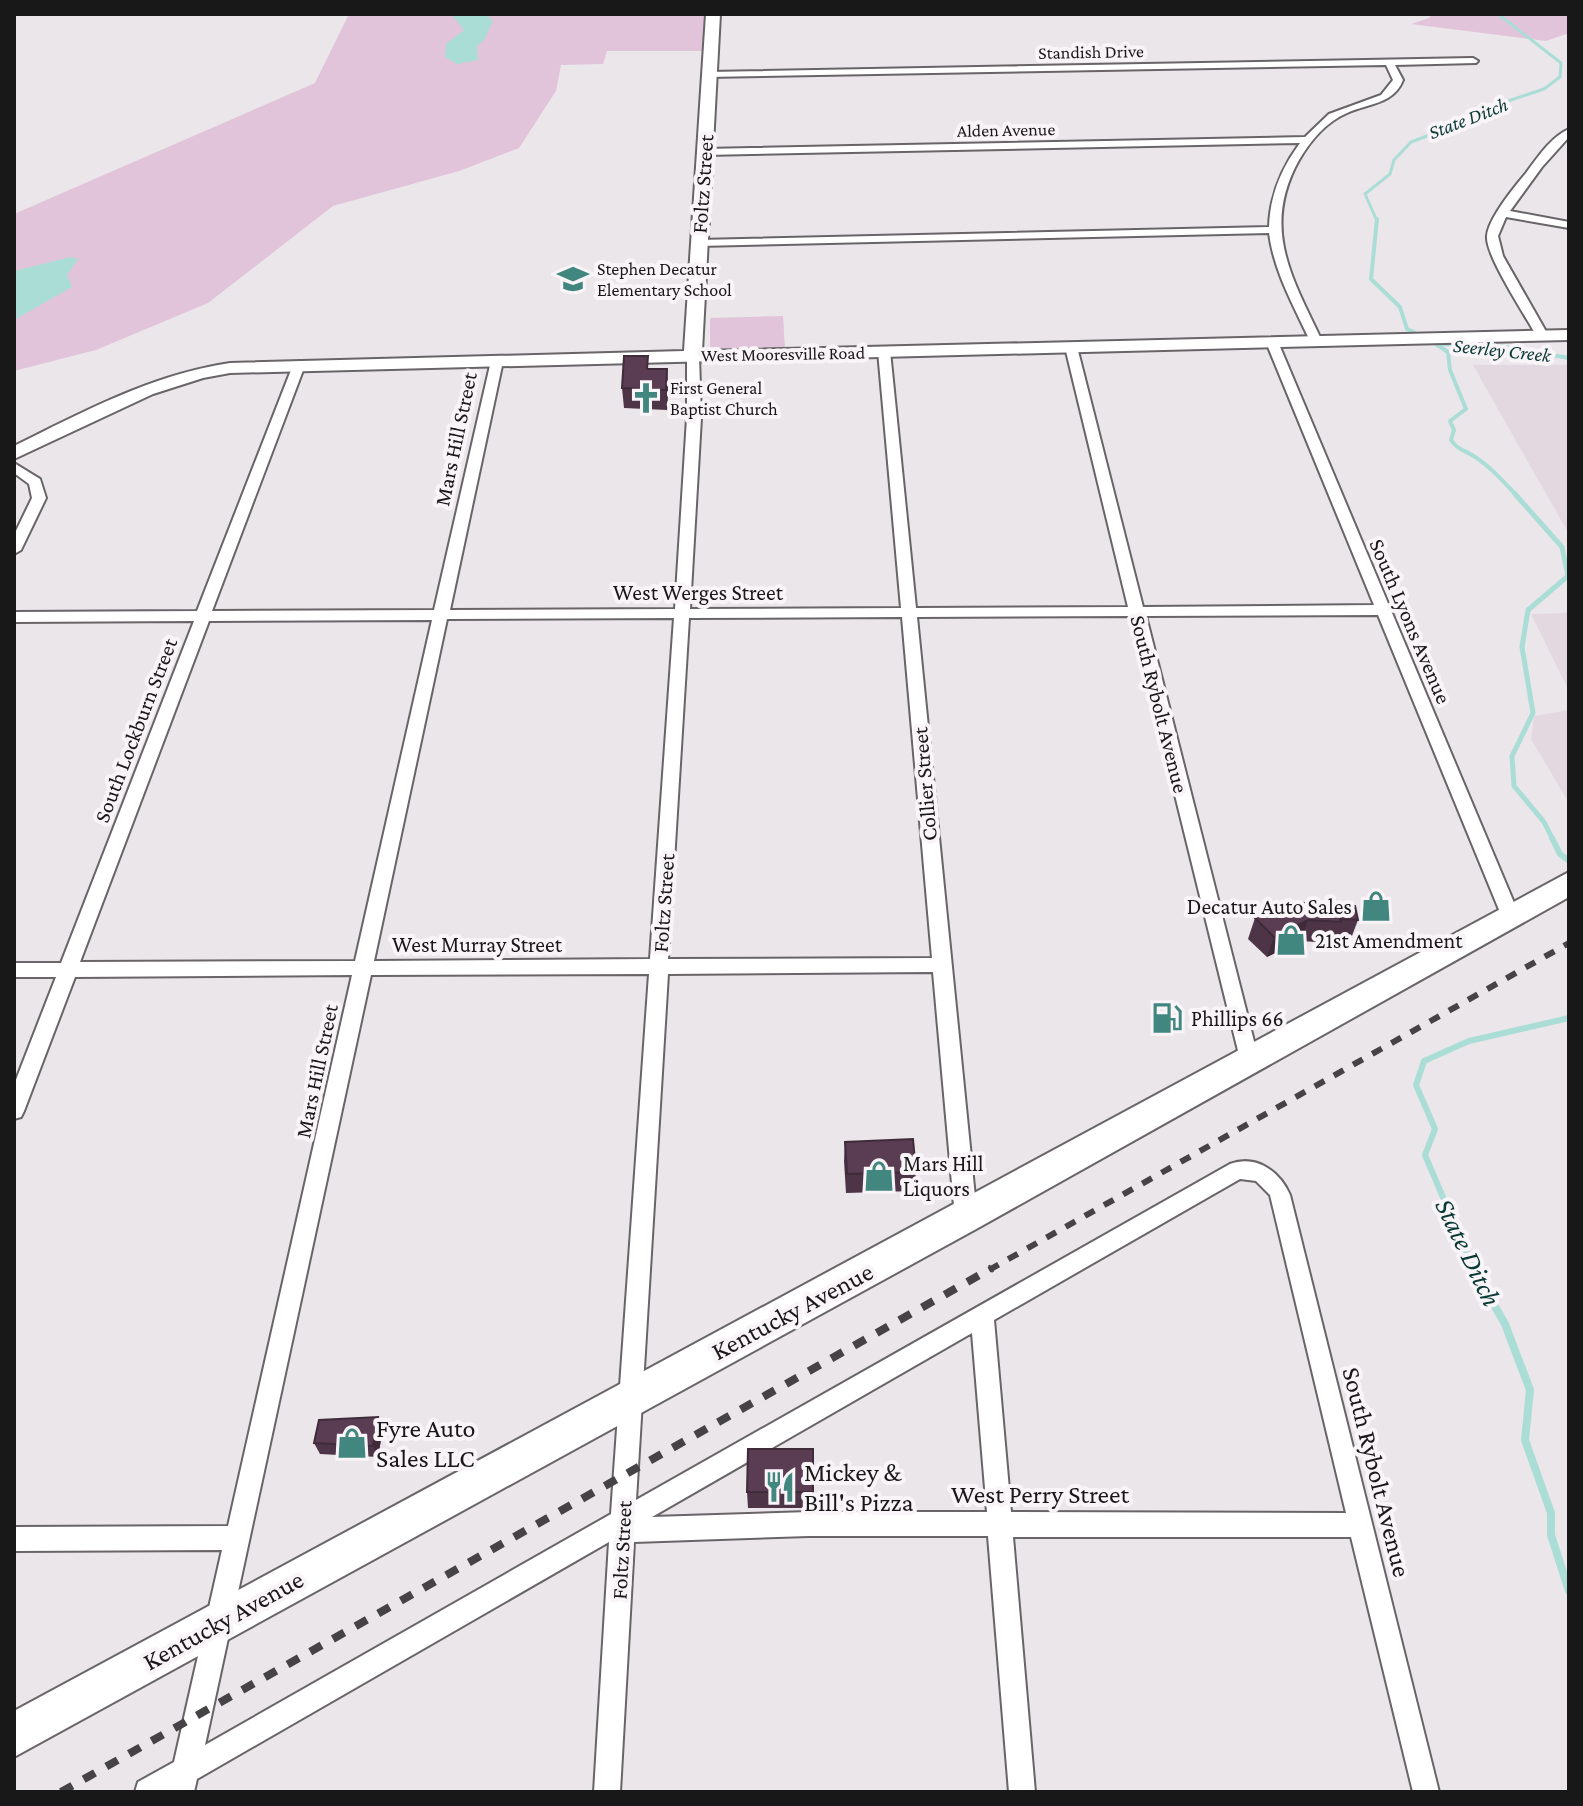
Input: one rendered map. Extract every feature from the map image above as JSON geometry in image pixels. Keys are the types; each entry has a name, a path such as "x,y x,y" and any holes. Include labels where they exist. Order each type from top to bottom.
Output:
{"main road":[{"name":"Foltz Street","path":"693,356 713,14"},
{"name":"West Mooresville Road","path":"14,453 176,379 230,368 1569,335"},
{"name":"Kentucky Avenue","path":"14,1735 966,1217 1568,884"}],"street":[{"name":"Standish Drive","path":"709,75 1473,61"},
{"path":"1316,341 1278,256 1272,230 1279,188 1293,160 1308,140 1335,114 1380,99 1393,90 1398,80 1389,63"},
{"path":"1542,335 1493,246 1494,226 1556,142 1569,132"},
{"name":"Alden Avenue","path":"704,152 1308,140"},
{"path":"1503,213 1569,225"},
{"path":"699,243 1272,230"},
{"name":"South Lyons Avenue","path":"1272,342 1511,917"},
{"name":"South Rybolt Avenue","path":"1071,347 1249,1061"},
{"name":"Collier Street","path":"884,351 966,1217"},
{"name":"Foltz Street","path":"607,1792 694,418 693,356"},
{"name":"Mars Hill Street","path":"184,1781 216,1624 497,361"},
{"name":"South Lockburn Street","path":"14,1111 299,365"},
{"path":"14,467 33,480 39,498 14,550"},
{"name":"West Werges Street","path":"14,617 1383,610"},
{"name":"West Murray Street","path":"14,970 941,965"},
{"name":"South Rybolt Avenue","path":"982,1314 1237,1170 1261,1173 1276,1185 1426,1792"},
{"path":"148,1792 184,1781 982,1314 1022,1792"},
{"name":"West Perry Street","path":"622,1524 1361,1525"},
{"path":"14,1539 237,1538"}],"shaded area":[{"path":"349,14 704,14 704,51 607,51 603,64 561,65 556,91 519,148 459,171 333,206 208,303 96,350 14,371 14,214 315,83"},
{"path":"451,14 486,14 493,21 484,40 477,46 478,60 457,64 445,57 446,44 464,30"},
{"path":"1432,14 1569,14 1569,33 1546,41 1411,24"},
{"path":"71,257 78,259 67,275 72,287 14,320 14,271"},
{"path":"783,316 785,349 710,350 710,318"},
{"path":"1473,365 1569,365 1569,534 1495,404"},
{"path":"1569,613 1569,691 1531,614"},
{"path":"1569,710 1569,803 1531,739 1534,716"}],"building":[{"path":"624,356 648,356 647,369 667,369 666,390 622,388"},
{"path":"1288,902 1355,906 1358,920 1308,920 1274,937 1255,918"},
{"path":"913,1139 916,1172 847,1174 845,1142"},
{"path":"378,1417 373,1446 314,1443 319,1420"},
{"path":"748,1449 813,1449 813,1492 747,1492"}],"waterway":[{"name":"State Ditch","path":"1377,221 1365,194 1390,174 1394,160 1411,142 1544,89 1560,77 1561,63 1498,14"},
{"name":"State Ditch","path":"1377,221 1371,279 1400,307 1407,329 1414,332"},
{"name":"State Ditch","path":"1433,342 1448,352 1450,370 1466,409 1450,421 1454,430 1451,440 1479,459 1515,494"},
{"name":"Seerley Creek","path":"1438,344 1494,345 1569,358"},
{"name":"State Ditch","path":"1515,494 1562,547 1568,576 1528,610 1522,647 1533,713 1512,756 1514,786 1544,822 1560,854 1569,861"},
{"name":"State Ditch","path":"1474,1269 1425,1155 1435,1129 1416,1085 1424,1061 1469,1041 1569,1018"},
{"name":"State Ditch","path":"1474,1269 1505,1324 1530,1390 1525,1440 1551,1513 1551,1535 1569,1591"}],"railway":[{"path":"989,1270 1569,943"},
{"path":"61,1792 992,1268"}],"place":[{"name":"Stephen Decatur Elementary School","path":"573,279"},
{"name":"First General Baptist Church","path":"646,398"},
{"name":"Decatur Auto Sales","path":"1376,906"},
{"name":"21st Amendment","path":"1291,940"},
{"name":"Phillips 66","path":"1167,1018"},
{"name":"Mars Hill Liquors","path":"879,1176"},
{"name":"Fyre Auto Sales LLC","path":"352,1443"},
{"name":"Mickey & Bill's Pizza","path":"780,1487"}]}
